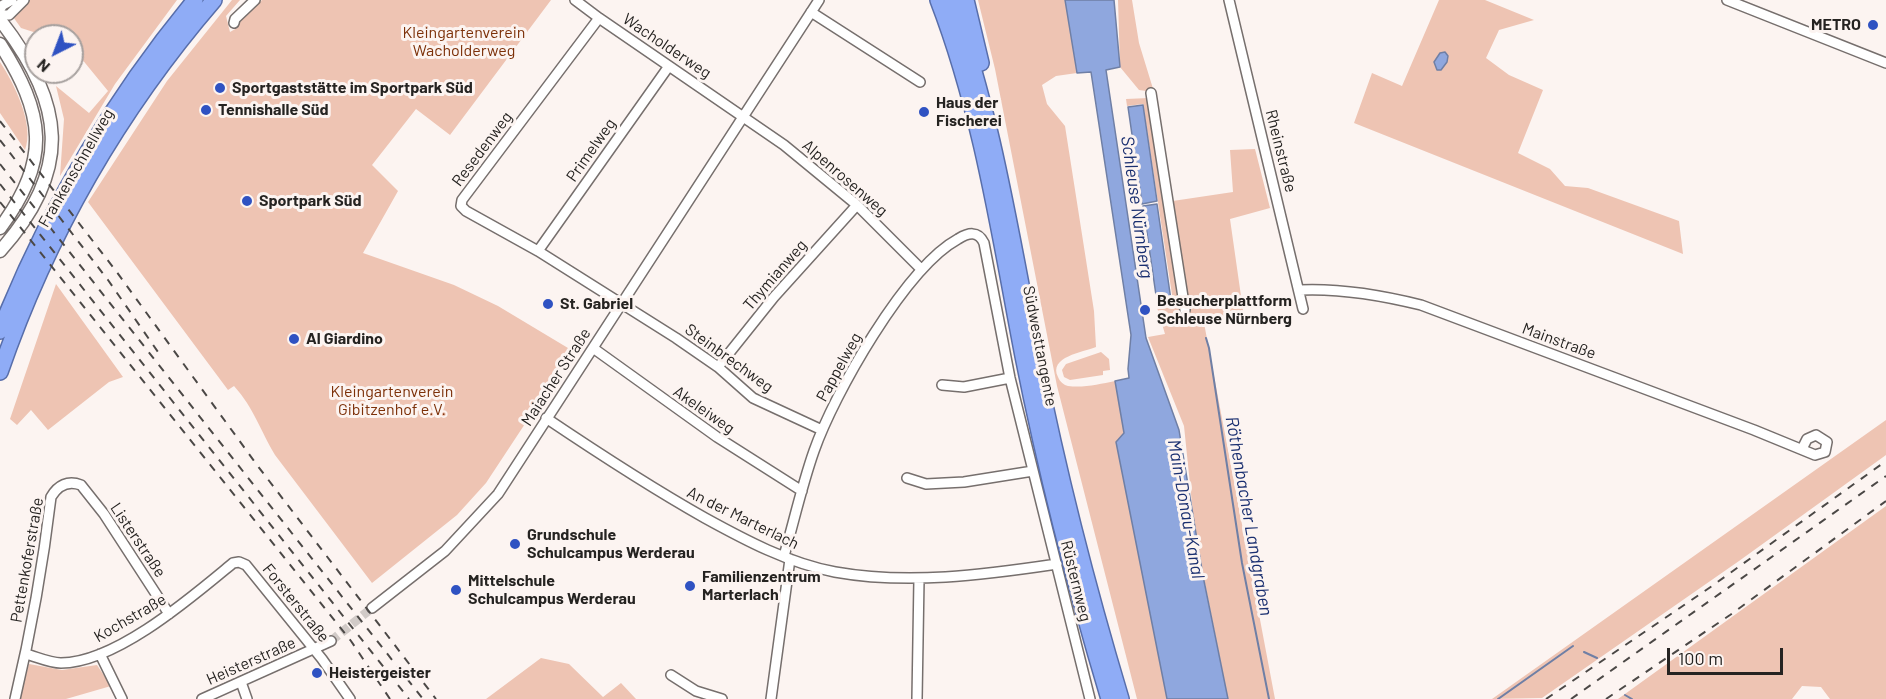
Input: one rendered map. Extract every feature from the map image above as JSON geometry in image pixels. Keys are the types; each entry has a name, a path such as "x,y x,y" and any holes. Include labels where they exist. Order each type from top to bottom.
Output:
{"highway":[{"name":"Frankenschnellweg","path":"0,331 31,256 62,194 91,144 141,70 195,0"},
{"name":"Frankenschnellweg","path":"0,372 33,287 79,195 130,111 178,44 214,0"},
{"path":"927,0 965,82"},
{"name":"Südwesttangente","path":"938,0 965,82 987,169 1051,483 1109,699"},
{"name":"Südwesttangente","path":"951,0 973,66 995,154 1056,459 1121,699"},
{"path":"966,0 998,137 995,154"}],"main road":[{"path":"0,20 24,56 40,86 49,107 53,142 50,167 32,206 17,231 0,251"},
{"path":"0,44 26,90 34,114 36,132 35,157 28,180 17,204 0,228"}],"street":[{"path":"0,9 12,0"},
{"path":"0,15 9,15 24,0"},
{"path":"234,24 235,19 255,0"},
{"name":"Wacholderweg","path":"575,0 743,115"},
{"name":"Maiacher Straße","path":"372,608 445,551 498,494 819,0"},
{"name":"Rheinstraße","path":"1228,0 1303,309"},
{"path":"1727,0 1886,63"},
{"path":"811,12 920,82"},
{"name":"Resedenweg","path":"599,18 462,200 461,206 538,251 621,304"},
{"name":"Primelweg","path":"538,251 669,66"},
{"path":"1151,93 1185,310"},
{"name":"Alpenrosenweg","path":"743,115 815,169 857,205 921,270"},
{"name":"Thymianweg","path":"718,367 774,297 857,205"},
{"name":"Pappelweg","path":"771,699 787,557 802,491 822,430 870,341 921,270 947,245 971,233 978,235"},
{"name":"Rüsternweg","path":"978,235 984,243 1010,378 1090,699"},
{"name":"Mainstraße","path":"1299,290 1322,289 1377,294 1421,305 1802,449"},
{"name":"Steinbrechweg","path":"621,304 718,367 753,398 822,430"},
{"name":"Akeleiweg","path":"593,348 717,437 802,491"},
{"path":"942,385 964,387 1010,378"},
{"name":"An der Marterlach","path":"546,418 653,489 729,531 787,557 834,572 919,579 1006,572 1057,564"},
{"path":"907,478 926,484 964,482 1033,471"},
{"name":"Pettenkoferstraße","path":"15,699 26,654 46,540 51,497 56,489 64,484 81,485"},
{"name":"Listerstraße","path":"81,485 104,514 169,614"},
{"name":"Kochstraße","path":"26,654 61,663 100,654 169,614 235,562"},
{"name":"Forsterstraße","path":"235,562 246,565 350,699"},
{"path":"917,699 919,579"},
{"path":"313,649 331,641"},
{"name":"Heisterstraße","path":"202,699 313,649"},
{"path":"100,654 122,699"},
{"path":"671,675 696,691 722,699"},
{"path":"241,682 247,699"}],"green space":[{"path":"1,0 177,0 115,84 60,176 64,119 56,86 89,113 108,91 84,62 84,24 24,24 24,29"},
{"path":"232,0 240,0 226,16 230,32 237,28 238,22 262,0 551,0 450,135 416,109 372,165 398,191 363,253 454,285 498,306 573,351 486,483 457,515 372,583 275,455 241,394 234,386 228,390 88,202 167,81"},
{"path":"978,0 1065,0 1077,73 1056,76 1042,85 1047,104 1065,126 1094,311 1096,347 1068,356 1062,360 1056,370 1060,380 1068,386 1086,386 1115,381 1124,433 1116,442 1167,699 1137,699 1057,386 995,69"},
{"path":"1118,0 1132,0 1139,43 1154,92 1139,90 1120,67"},
{"path":"1439,0 1485,0 1534,20 1499,30 1486,58 1509,75 1543,90 1518,153 1550,169 1565,186 1588,188 1679,221 1683,254 1354,123 1372,73 1402,86"},
{"path":"0,62 22,104 27,129 25,150 0,113"},
{"path":"1149,98 1166,202 1233,192 1230,150 1255,149 1270,208 1230,219 1244,317 1204,323 1275,699 1228,699 1195,533 1184,426 1148,337 1165,334 1156,304 1173,301 1143,104 1127,106 1126,99"},
{"path":"56,284 123,377 109,382 48,430 31,410 17,425 10,419"},
{"path":"1101,352 1109,359 1110,370 1103,371 1103,375 1070,380 1064,377 1062,370 1066,364"},
{"path":"1886,420 1886,455 1739,561 1542,698 1492,699"},
{"path":"1886,506 1886,699 1830,699 1821,687 1802,686 1792,699 1618,699"},
{"path":"541,658 569,664 603,697 621,683 636,699 486,699"},
{"path":"29,664 62,670 97,665 111,686 66,699 20,699"}],"water":[{"name":"Main-Donau-Kanal","path":"1065,0 1114,0 1120,67 1106,70 1146,338 1179,430 1203,576 1228,699 1167,699 1116,442 1124,433 1115,381 1129,378 1131,335 1091,72 1077,73"},
{"path":"1445,52 1448,56 1447,62 1441,70 1437,70 1434,62 1440,53"},
{"path":"1143,105 1157,201 1142,204 1128,107"},
{"path":"1157,204 1171,300 1157,302 1143,206"}],"waterway":[{"name":"Röthenbacher Landgraben","path":"1206,338 1242,563 1269,699"},
{"name":"Röthenbacher Landgraben","path":"1498,699 1573,646"},
{"name":"Röthenbacher Landgraben","path":"1584,652 1597,658"},
{"name":"Röthenbacher Landgraben","path":"1625,695 1632,699"}],"tunnel":[{"path":"331,641 372,608"}],"railway":[{"path":"0,121 116,271 257,465 436,699"},
{"path":"0,140 108,280 158,352"},
{"path":"0,164 423,699"},
{"path":"0,184 409,699"},
{"path":"0,202 351,641 390,699"},
{"path":"1546,699 1712,586 1886,461"},
{"path":"1571,699 1886,476"},
{"path":"1606,699 1730,615 1886,501"}],"place":[{"name":"METRO","path":"1873,25"},
{"name":"Sportgaststätte im Sportpark Süd","path":"220,88"},
{"name":"Tennishalle Süd","path":"206,110"},
{"name":"Haus der Fischerei","path":"924,112"},
{"name":"Sportpark Süd","path":"247,201"},
{"name":"St. Gabriel","path":"548,304"},
{"name":"Besucherplattform Schleuse Nürnberg","path":"1145,310"},
{"name":"Al Giardino","path":"294,339"},
{"name":"Grundschule Schulcampus Werderau","path":"515,544"},
{"name":"Familienzentrum Marterlach","path":"690,586"},
{"name":"Mittelschule Schulcampus Werderau","path":"456,590"},
{"name":"Heistergeister","path":"317,673"}],"park label":[{"name":"Kleingartenverein Wacholderweg","path":"464,42"},
{"name":"Kleingartenverein Gibitzenhof e.V.","path":"392,401"}],"water label":[{"name":"Schleuse Nürnberg","path":"1137,207"}]}
